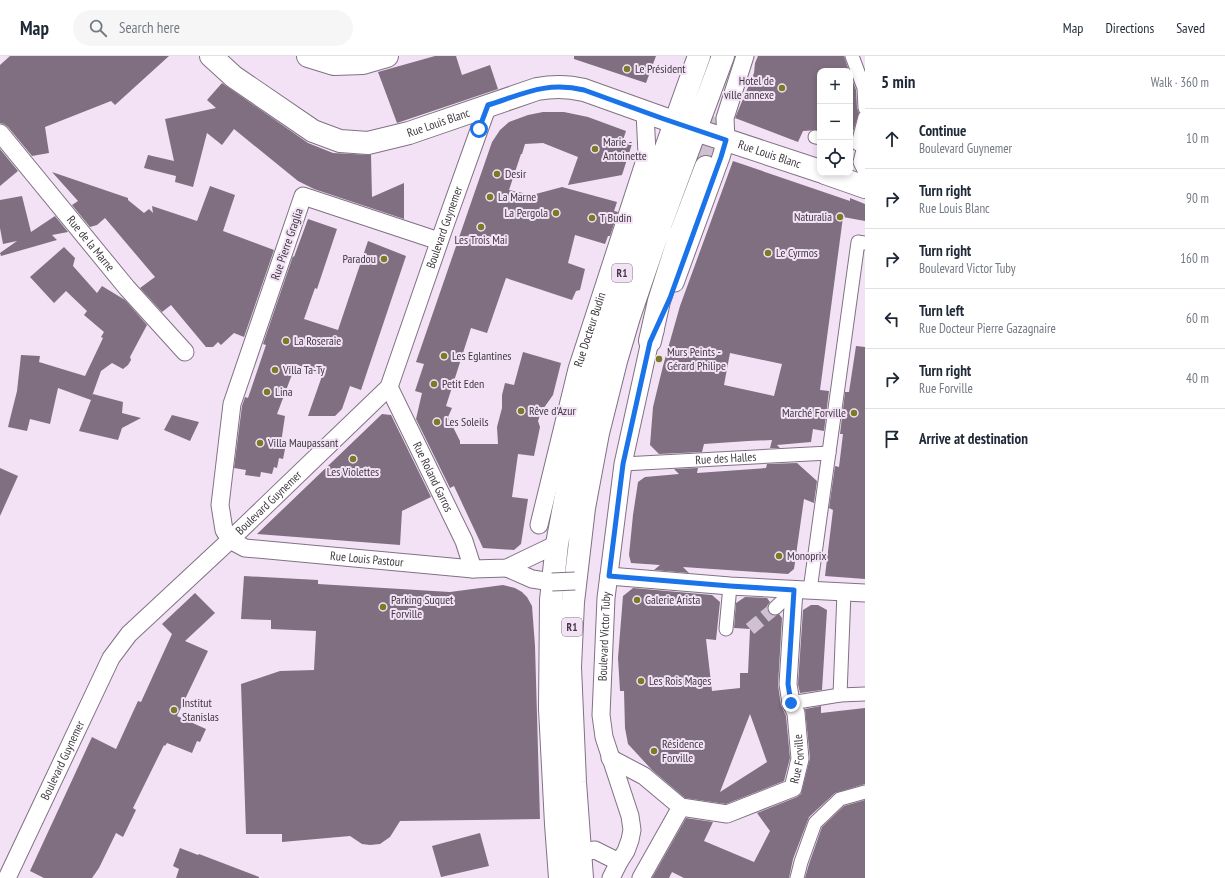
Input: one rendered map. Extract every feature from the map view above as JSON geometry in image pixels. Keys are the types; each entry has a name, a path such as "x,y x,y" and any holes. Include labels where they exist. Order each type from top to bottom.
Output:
{"main road":[{"name":"Rue Louis Blanc","path":"211,56 234,77 313,130 340,141 368,143 402,135 537,89 554,86 573,87 817,171"},
{"path":"308,56 334,64 363,63 387,56"},
{"name":"R1","path":"560,878 542,580 557,544 580,426 618,283 699,56"},
{"name":"R1","path":"582,878 579,852 570,667 575,581 584,508 592,464 616,361 629,317 659,230 723,56"},
{"path":"650,342 660,301 679,238 706,167"},
{"path":"833,176 865,187"}],"street":[{"name":"Boulevard Victor Tuby","path":"612,878 626,851 632,830 630,816 604,737 601,716 606,598 623,464 650,342 670,298 721,157 726,140 725,118 745,56"},
{"path":"852,56 864,88 865,108"},
{"name":"Boulevard Guynemer","path":"7,878 111,658 119,646 129,634 230,540 389,387 488,105"},
{"name":"Rue Docteur Budin","path":"539,525 577,369 647,154 645,112"},
{"path":"865,117 859,145 860,162 865,172"},
{"name":"Rue de la Marne","path":"0,133 127,288 185,352"},
{"name":"Rue Pierre Graglia","path":"230,540 224,530 220,505 232,404 303,196 439,241"},
{"path":"775,608 802,590 829,453 858,242 865,243"},
{"name":"Rue Roland Garros","path":"389,387 464,541 472,569"},
{"name":"Rue des Halles","path":"623,464 829,453"},
{"name":"Rue Louis Pastour","path":"230,540 245,548 472,569 507,568 542,580 575,581"},
{"name":"Rue Louis Pastour","path":"507,568 557,544"},
{"path":"609,576 730,586 865,593"},
{"path":"726,629 730,586"},
{"name":"Rue Forville","path":"681,807 727,814 793,788 800,759 796,714 791,703 788,684 802,590"},
{"path":"840,695 844,592"},
{"path":"791,703 840,695 865,694"},
{"path":"610,758 644,776 681,807 641,878"},
{"path":"797,878 815,823 840,799 865,792"},
{"path":"558,856 595,850 619,862"}],"building":[{"path":"10,56 169,56 115,105 111,101 45,127 49,153 32,156 8,127 0,123 0,65"},
{"path":"435,56 456,56 462,75 490,65 498,89 397,123 378,72"},
{"name":"Le Président","path":"574,56 656,56 646,83 574,59"},
{"name":"Hotel de ville annexe","path":"758,56 844,56 848,68 817,68 817,130 803,131 798,142 735,118 754,73 755,63"},
{"path":"853,82 856,90 857,108 859,113 853,132"},
{"path":"222,83 308,143 333,153 371,155 372,197 404,183 404,219 314,189 298,181 234,129 222,145 207,133 193,187 175,182 176,176 144,168 148,155 174,161 165,119 216,108 207,100"},
{"path":"543,112 564,112 588,117 626,131 623,140 632,144 622,175 568,185 578,157 543,143 525,144 521,154 509,190 532,195 562,187 617,202 614,211 618,212 610,236 608,236 605,244 575,235 568,263 585,269 580,290 576,291 572,300 506,278 487,333 471,328 446,406 452,408 448,417 460,441 460,444 498,444 497,427 502,408 502,395 505,383 514,385 523,352 561,363 553,395 541,412 538,421 540,427 534,456 518,454 512,497 528,499 521,544 514,550 483,548 454,486 450,488 416,419 422,393 415,391 424,364 416,362 492,142 500,130 509,122 528,115"},
{"path":"0,149 18,171 0,186"},
{"path":"733,161 850,201 850,198 865,204 865,221 843,217 820,390 829,391 824,431 813,429 811,442 777,445 780,448 770,448 772,440 704,444 702,452 659,454 650,445 653,407 680,306","holes":["730,353 782,364 774,396 724,385"]},
{"path":"52,172 128,198 128,200 144,213 149,209 153,213 152,206 197,221 210,186 235,195 223,231 274,250 244,337 234,333 221,345 218,342 213,347 206,347 171,305 162,312 140,288 155,277 105,218 97,225 90,227 72,205 78,201"},
{"path":"22,196 31,232 55,216 68,232 52,235 57,240 1,256 0,253 17,241 3,244 0,228 0,200"},
{"path":"308,219 337,229 317,289 315,288 304,319 338,330 368,241 406,256 361,390 350,386 342,409 335,416 308,416 322,376 296,364 277,414 285,416 281,443 286,444 283,459 279,458 277,468 274,467 272,474 261,472 260,477 245,475 246,470 234,468 242,406 245,397 248,398 266,345 263,344 293,256 294,257"},
{"path":"64,247 75,258 73,266 97,293 102,286 125,300 147,325 130,357 131,360 128,365 123,369 112,363 101,371 92,396 93,394 123,402 122,413 141,418 122,428 118,440 79,431 91,400 58,388 50,424 30,419 27,431 8,427 17,391 21,355 40,356 39,362 85,376 103,338 101,337 104,332 84,315 87,311 66,291 54,303 30,277"},
{"name":"Marché Forville","path":"856,346 865,347 865,579 825,576 833,510 829,508 835,466 839,467 843,434 840,434 845,392 849,392"},
{"path":"382,414 391,415 431,497 402,511 400,545 257,534"},
{"path":"172,415 199,422 190,441 164,430"},
{"path":"797,463 817,481 814,503 804,499 794,569 788,574 683,567 689,573 654,570 660,565 631,563 629,555 638,482 645,477 679,474 674,469 698,468 697,473 766,468 767,464"},
{"path":"0,468 18,476 0,516"},
{"path":"244,576 318,580 318,584 450,592 503,585 515,588 522,592 532,606 535,646 540,819 400,821 390,837 380,844 370,845 362,844 350,836 282,842 282,834 246,834 241,684 280,671 314,670 316,631 271,629 271,620 241,619"},
{"path":"633,588 712,595 720,602 716,640 706,639 712,691 740,688 740,673 748,673 750,629 734,628 736,603 745,597 767,598 770,602 767,606 769,613 773,616 779,614 782,618 778,685 781,705 786,716 790,758 784,781 726,804 685,798 652,770 628,744 625,728 624,691 620,691 618,658 623,596","holes":["750,714 767,762 720,792"]},
{"path":"195,593 215,613 185,641 208,651 177,716 206,729 200,742 197,741 192,753 167,743 165,746 164,745 133,808 136,810 123,837 116,833 99,868 92,878 44,878 30,871 92,737 116,749 138,701 141,702 172,634 162,624"},
{"path":"811,605 818,605 827,610 822,690 800,693 798,684 803,610"},
{"path":"821,706 821,713 865,708 865,784 835,793 809,817 793,859 789,878 684,878 672,872 669,878 652,878 686,818 713,822 704,841 754,862 770,831 757,813 801,794 810,758 805,709"},
{"path":"865,800 865,878 805,878 822,827 844,806"},
{"path":"480,833 489,866 441,877 432,846"},
{"path":"180,848 259,878 176,878 179,869 173,866"}],"tunnel":[{"path":"706,167 723,120"},
{"path":"750,629 775,608"}],"place":[{"name":"Le Président","path":"627,69"},
{"name":"Hotel de ville annexe","path":"782,88"},
{"name":"Marie - Antoinette","path":"595,149"},
{"name":"Desir","path":"497,174"},
{"name":"La Marne","path":"490,197"},
{"name":"La Pergola","path":"556,213"},
{"name":"Naturalia","path":"840,217"},
{"name":"T Budin","path":"592,218"},
{"name":"Les Trois Mai","path":"481,227"},
{"name":"Le Cyrmos","path":"768,253"},
{"name":"Paradou","path":"384,259"},
{"name":"La Roseraie","path":"286,341"},
{"name":"Les Eglantines","path":"444,356"},
{"name":"Murs Peints - Gérard Philipe","path":"659,359"},
{"name":"Villa Ta-Ty","path":"275,370"},
{"name":"Petit Eden","path":"434,384"},
{"name":"Lina","path":"267,392"},
{"name":"Rêve d'Azur","path":"521,411"},
{"name":"Marché Forville","path":"854,413"},
{"name":"Les Soleils","path":"437,422"},
{"name":"Villa Maupassant","path":"260,443"},
{"name":"Les Violettes","path":"353,459"},
{"name":"Monoprix","path":"779,556"},
{"name":"Galerie Arista","path":"637,600"},
{"name":"Parking Suquet Forville","path":"383,607"},
{"name":"Les Rois Mages","path":"641,681"},
{"name":"Institut Stanislas","path":"174,710"},
{"name":"Résidence Forville","path":"654,751"}],"route":[{"path":"479,129 488,105 537,89 554,86 573,87 584,90 726,140 670,298 650,342 623,464 609,576 794,590 788,684 791,703"}]}
